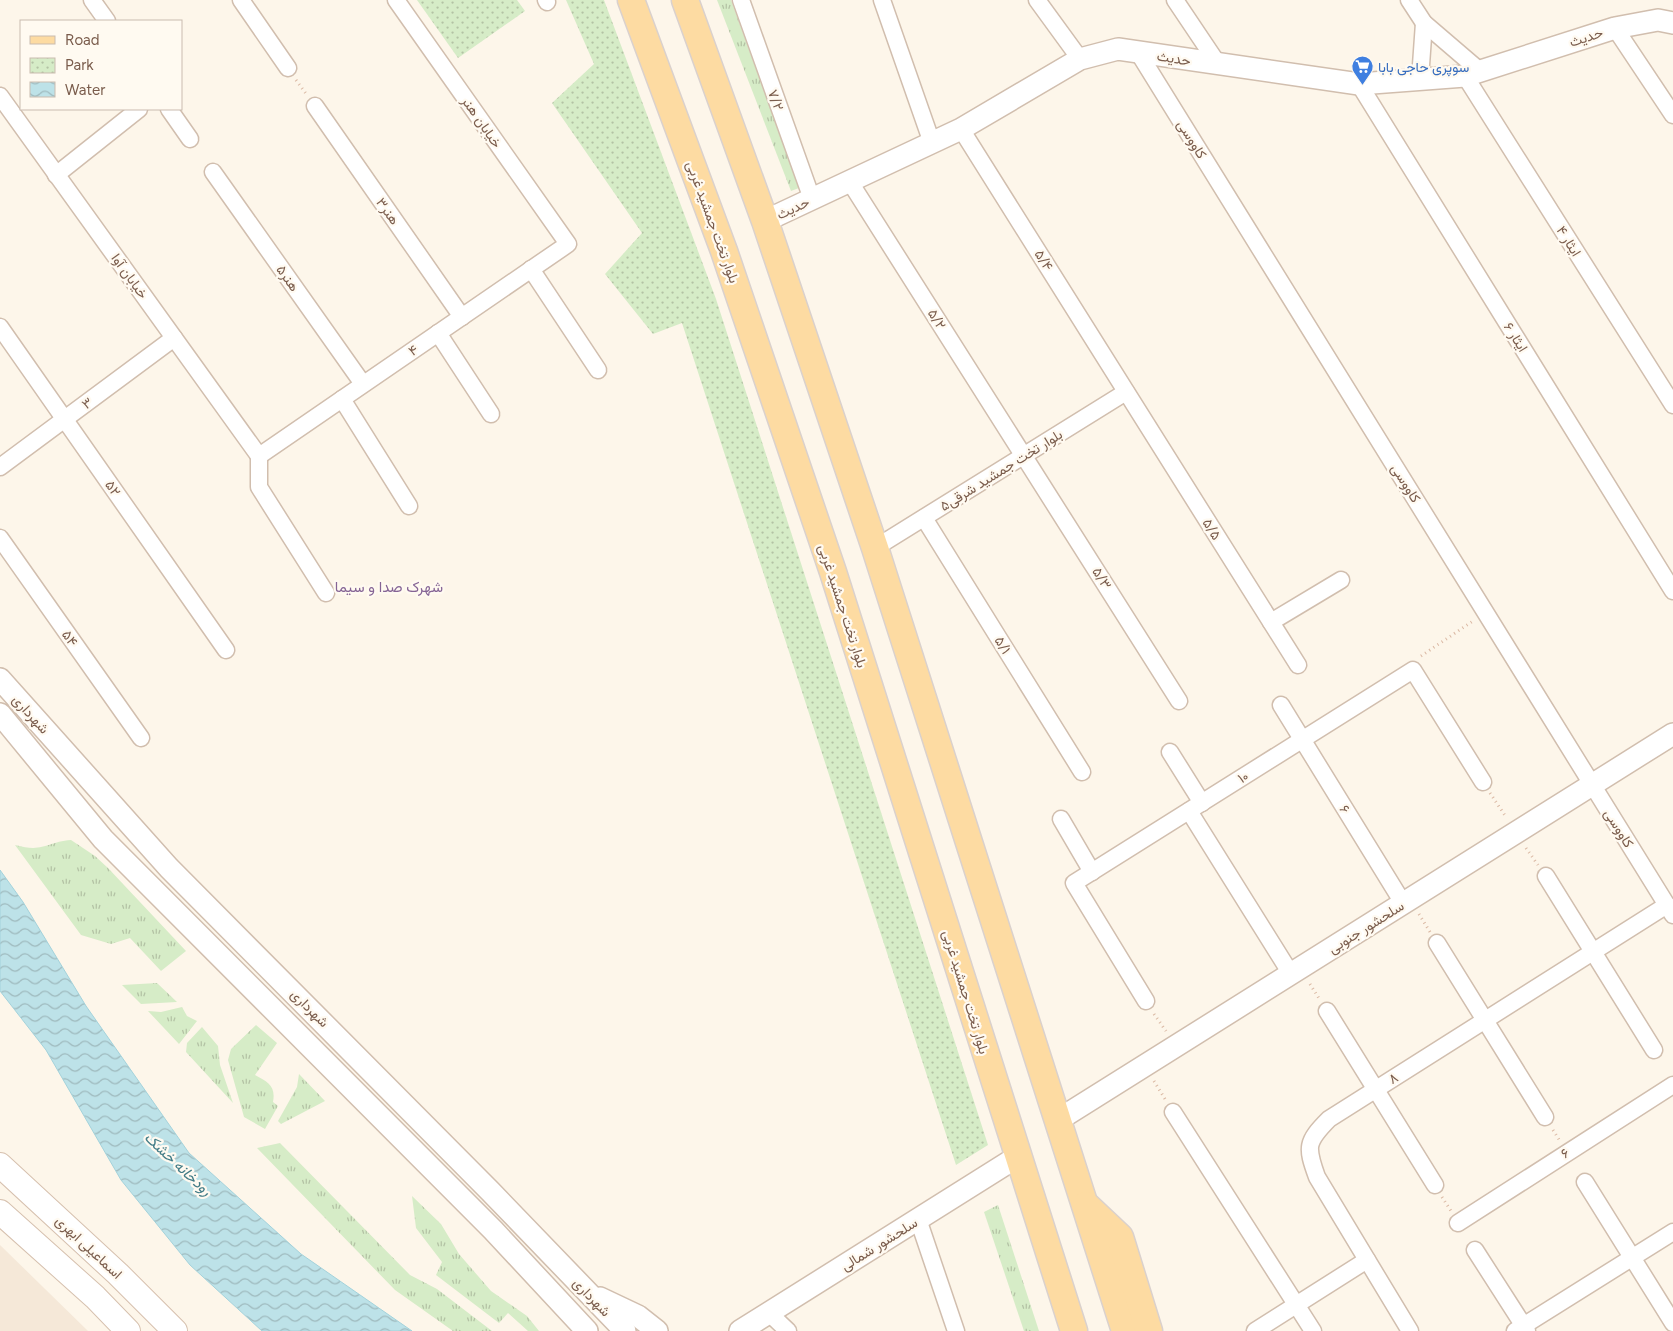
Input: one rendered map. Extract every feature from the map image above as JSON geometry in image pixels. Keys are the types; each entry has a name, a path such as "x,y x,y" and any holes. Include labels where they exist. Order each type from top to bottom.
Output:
{"main road":[{"name":"بلوار تخت جمشید غربی","path":"631,0 724,251 833,572 1017,1157 1074,1331"},
{"path":"685,0 765,221 875,548 1125,1331"},
{"name":"اسماعیلی ابهری","path":"0,1166 118,1274 176,1331"},
{"path":"1086,1205 1120,1237 1149,1331"},
{"path":"0,1212 95,1297 128,1331"},
{"path":"1037,1218 1027,1246 1055,1331"}],"street":[{"path":"92,0 106,20"},
{"path":"241,0 288,68"},
{"name":"خیابان هنر","path":"396,0 568,244"},
{"name":"۷/۲","path":"741,0 812,199"},
{"path":"882,0 932,143"},
{"path":"1036,0 1080,59"},
{"path":"1175,0 1218,64"},
{"name":"ایثار ۴","path":"1409,0 1424,23 1473,74 1673,405"},
{"name":"حدیث","path":"765,221 961,129 1080,59 1118,49 1359,84 1473,74 1615,28 1658,20 1673,23"},
{"path":"1420,79 1424,23"},
{"path":"1615,28 1673,115"},
{"name":"کاووسی","path":"1138,52 1670,910"},
{"name":"ایثار ۶","path":"1359,84 1673,591"},
{"name":"خیابان آوا","path":"0,96 259,456"},
{"name":"هنر۳","path":"314,106 462,316"},
{"path":"56,175 138,110"},
{"path":"169,110 190,139"},
{"name":"۵/۴","path":"961,129 1126,392"},
{"name":"هنر۵","path":"213,172 363,384"},
{"name":"۵/۲","path":"850,182 1024,456"},
{"name":"۴","path":"259,456 568,244"},
{"path":"531,269 598,370"},
{"name":"۵۲","path":"0,327 226,650"},
{"path":"438,333 491,414"},
{"name":"۳","path":"0,467 174,338"},
{"name":"بلوار تخت جمشید شرقی۵","path":"875,548 1126,392"},
{"name":"۵/۵","path":"1126,392 1298,665"},
{"path":"342,399 409,506"},
{"path":"259,456 259,487 326,593"},
{"name":"۵/۳","path":"1024,456 1179,701"},
{"name":"۵/۱","path":"924,518 1082,772"},
{"name":"۵۴","path":"0,538 141,738"},
{"path":"1271,622 1340,580"},
{"path":"1413,670 1483,782"},
{"name":"۱۰","path":"1146,1001 1074,883 1413,670"},
{"name":"شهرداری","path":"0,679 169,868 462,1163 625,1331"},
{"name":"۶","path":"1281,705 1406,901"},
{"name":"شهرداری","path":"0,714 103,839 493,1230 587,1331"},
{"name":"سلحشور جنوبی","path":"1058,1120 1673,734"},
{"path":"1170,752 1195,807 1296,971"},
{"path":"1061,819 1092,872"},
{"path":"1546,876 1654,1050"},
{"name":"۸","path":"1410,1331 1317,1177 1308,1151 1315,1133 1329,1119 1592,952 1670,910"},
{"path":"1437,943 1545,1117"},
{"path":"1326,1011 1435,1185"},
{"name":"۶","path":"1458,1222 1673,1085"},
{"path":"1174,1112 1313,1331"},
{"name":"سلحشور شمالی","path":"740,1331 1017,1157"},
{"path":"1585,1182 1673,1323"},
{"path":"918,1219 956,1331"},
{"path":"1475,1250 1522,1329 1673,1232"},
{"path":"1255,1331 1367,1260"},
{"path":"587,1292 638,1316 658,1331"},
{"path":"769,1313 788,1331"}],"path":[{"path":"288,68 314,106"},
{"path":"1413,670 1422,654 1486,613"},
{"path":"1406,901 1437,943"},
{"path":"1296,971 1326,1011"},
{"path":"1146,1001 1176,1046"},
{"path":"1144,1066 1174,1112"},
{"path":"1545,1117 1567,1152"}],"shaded area":[{"path":"0,1245 88,1331 0,1331"}],"green space":[{"path":"417,0 517,0 525,11 458,58"},
{"path":"566,0 604,0 716,299 988,1145 956,1165 682,323 653,334 605,274 642,233 552,103 594,64"},
{"path":"717,0 731,0 799,188 791,191"},
{"path":"71,840 95,856 108,868 186,951 161,971 130,938 111,944 81,935 15,845 32,848"},
{"path":"157,983 177,1002 141,1004 122,985"},
{"path":"182,1007 187,1016 197,1021 179,1044 148,1011 161,1012"},
{"path":"256,1025 277,1043 255,1075 270,1085 274,1097 273,1102 278,1106 265,1129 244,1117 228,1060 231,1049"},
{"path":"202,1027 218,1046 220,1065 233,1103 186,1052 187,1043"},
{"path":"299,1074 325,1101 281,1124 278,1121 297,1087"},
{"path":"280,1143 410,1275 437,1289 492,1331 453,1331 395,1290 257,1148"},
{"path":"412,1196 441,1224 459,1254 491,1291 527,1316 539,1331 528,1331 508,1313 499,1323 436,1275 442,1262 416,1228"},
{"path":"998,1205 1039,1331 1024,1331 984,1212"}],"water":[{"name":"رودخانه خشک","path":"0,870 23,902 86,1006 189,1153 301,1254 412,1331 262,1331 190,1265 121,1180 46,1050 0,991"}],"place":[{"name":"سوپری حاجی بابا","path":"1362,86"}],"district":[{"name":"شهرک صدا و سیما","path":"389,587"}]}
